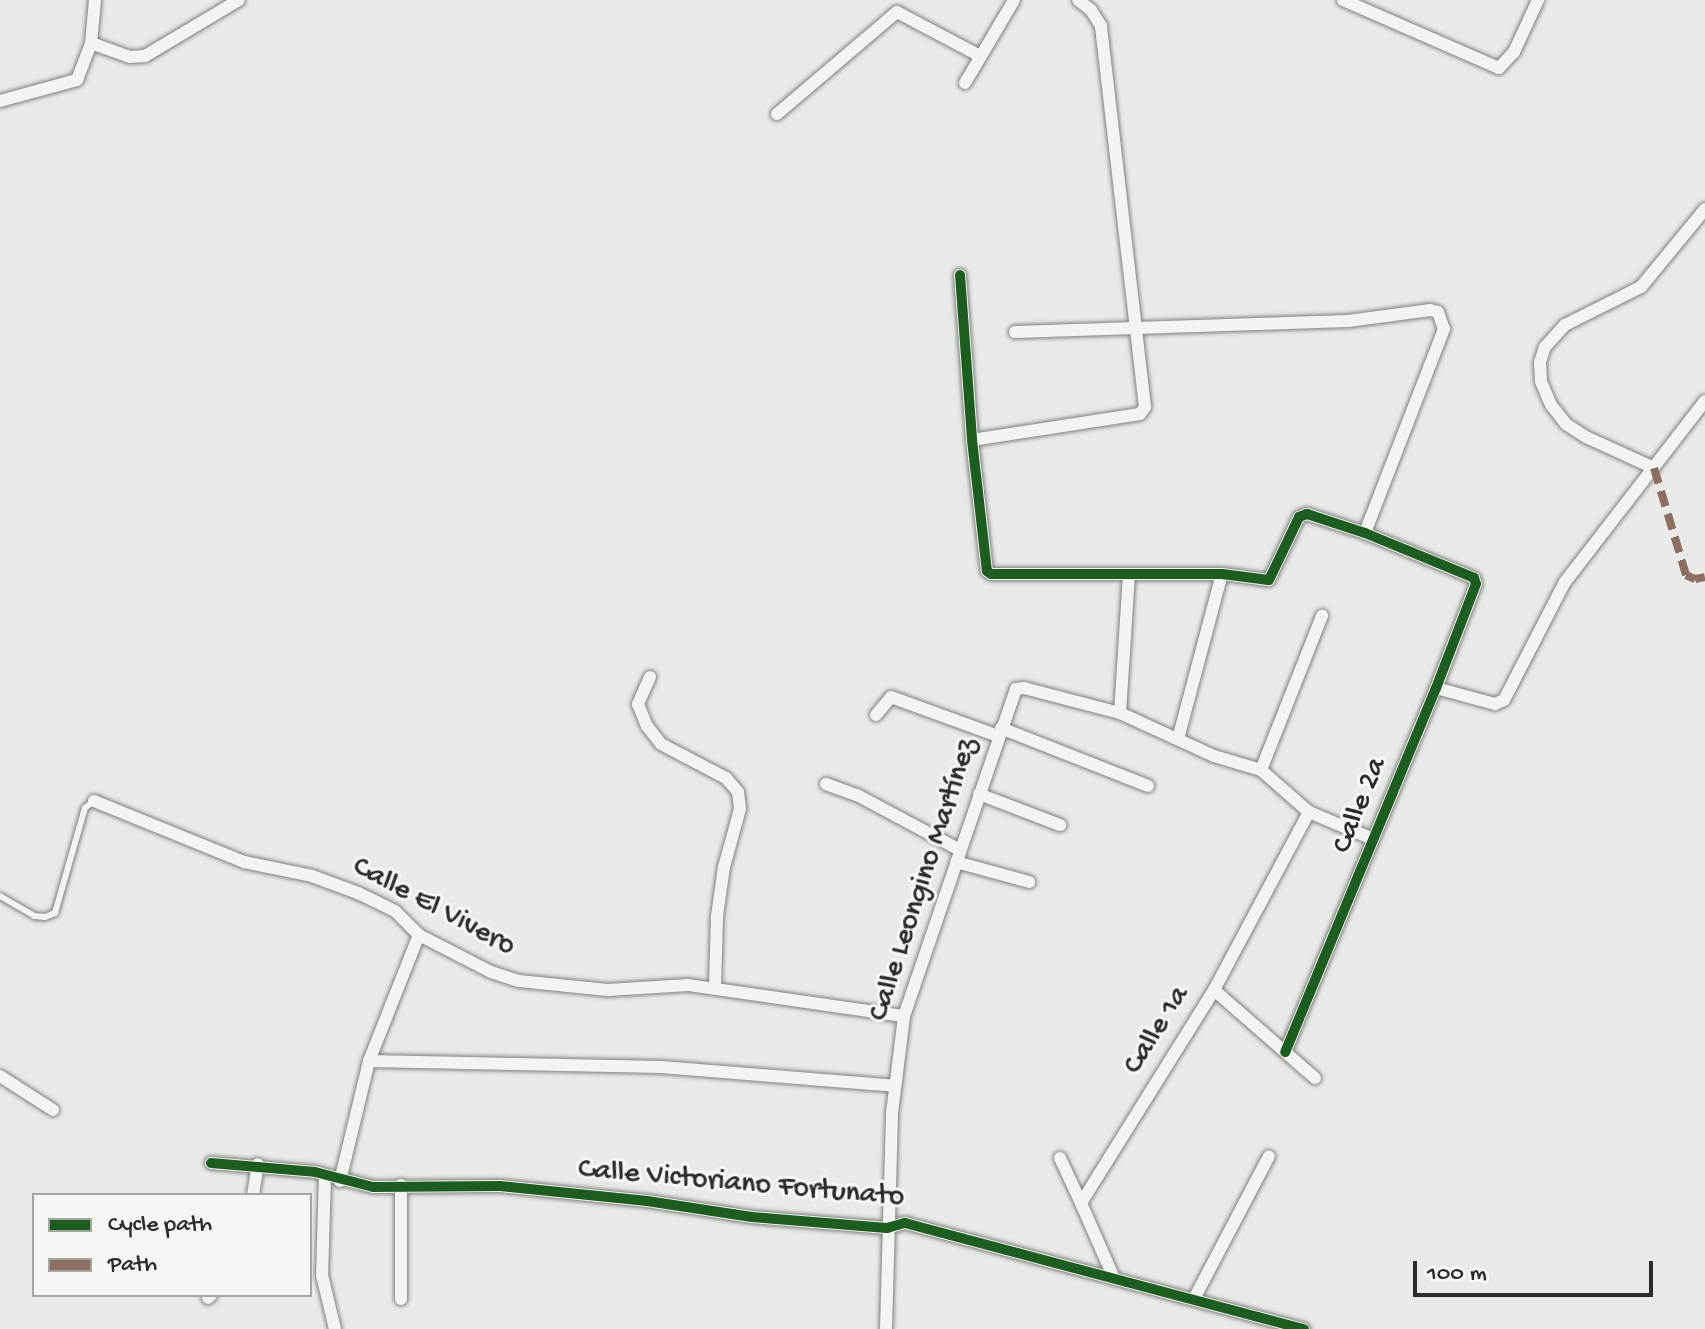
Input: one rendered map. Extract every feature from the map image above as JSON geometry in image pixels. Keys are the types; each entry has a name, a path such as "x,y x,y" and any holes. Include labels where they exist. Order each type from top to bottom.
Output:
{"street":[{"path":"0,101 77,80 91,43 95,0"},
{"path":"91,43 130,57 145,56 239,0"},
{"path":"965,83 1014,0"},
{"path":"972,440 1140,414 1145,407 1101,26 1091,10 1078,0"},
{"path":"1343,0 1499,68 1514,52 1538,0"},
{"path":"777,114 897,12 980,56"},
{"path":"1654,468 1586,437 1566,424 1551,405 1541,381 1540,362 1545,347 1565,325 1641,287 1704,212"},
{"path":"960,275 972,440 987,571 991,574 1222,574 1269,580 1302,514 1365,533 1444,329 1438,312 1430,310 1348,321 1015,332"},
{"path":"1436,688 1495,704 1504,700 1565,582 1705,401"},
{"name":"Calle 2a","path":"1285,1052 1476,584 1474,578 1365,533"},
{"path":"1129,574 1120,713 1214,756 1261,770 1309,812 1373,839"},
{"path":"1178,739 1222,574"},
{"path":"1261,770 1322,616"},
{"path":"650,677 638,704 647,726 661,744 726,778 738,792 740,809 724,867 717,916 715,988"},
{"name":"Calle Leongino Martínez","path":"886,1329 887,1228 895,1086 904,1016 1016,689 1024,688 1120,713"},
{"path":"876,715 891,697 1000,732 1148,786"},
{"path":"826,784 857,795 958,856 1029,882"},
{"path":"979,794 1060,825"},
{"name":"Calle El Vivero","path":"94,801 244,862 312,876 358,893 395,911 419,935 436,941 491,972 519,981 608,990 688,985 904,1016"},
{"name":"Calle 1a","path":"1081,1203 1214,990 1309,812"},
{"path":"340,1181 369,1061 419,935"},
{"path":"1214,990 1315,1078"},
{"path":"369,1061 661,1067 895,1086"},
{"path":"0,1076 53,1110"},
{"path":"1194,1299 1269,1156"},
{"path":"1060,1158 1113,1276"},
{"name":"Calle Victoriano Fortunato","path":"211,1163 258,1164 373,1187 500,1186 647,1201 752,1217 887,1228 905,1223 1304,1329"},
{"path":"253,1193 258,1164"},
{"path":"325,1176 322,1275 335,1329"},
{"path":"401,1185 401,1299"},
{"path":"1248,1329 1255,1316"}],"lane":[{"path":"0,896 34,916 45,917 55,913 85,808 94,801"}],"marked path":[{"path":"1654,468 1686,575 1695,579 1705,577"}],"cycle path":[{"path":"960,275 972,440 987,571 991,574 1222,574 1269,580 1299,517 1307,514 1365,533 1474,578 1476,584 1436,688 1285,1052"},
{"path":"211,1163 315,1172 373,1187 500,1186 647,1201 752,1217 887,1228 905,1223 1304,1329"}]}
